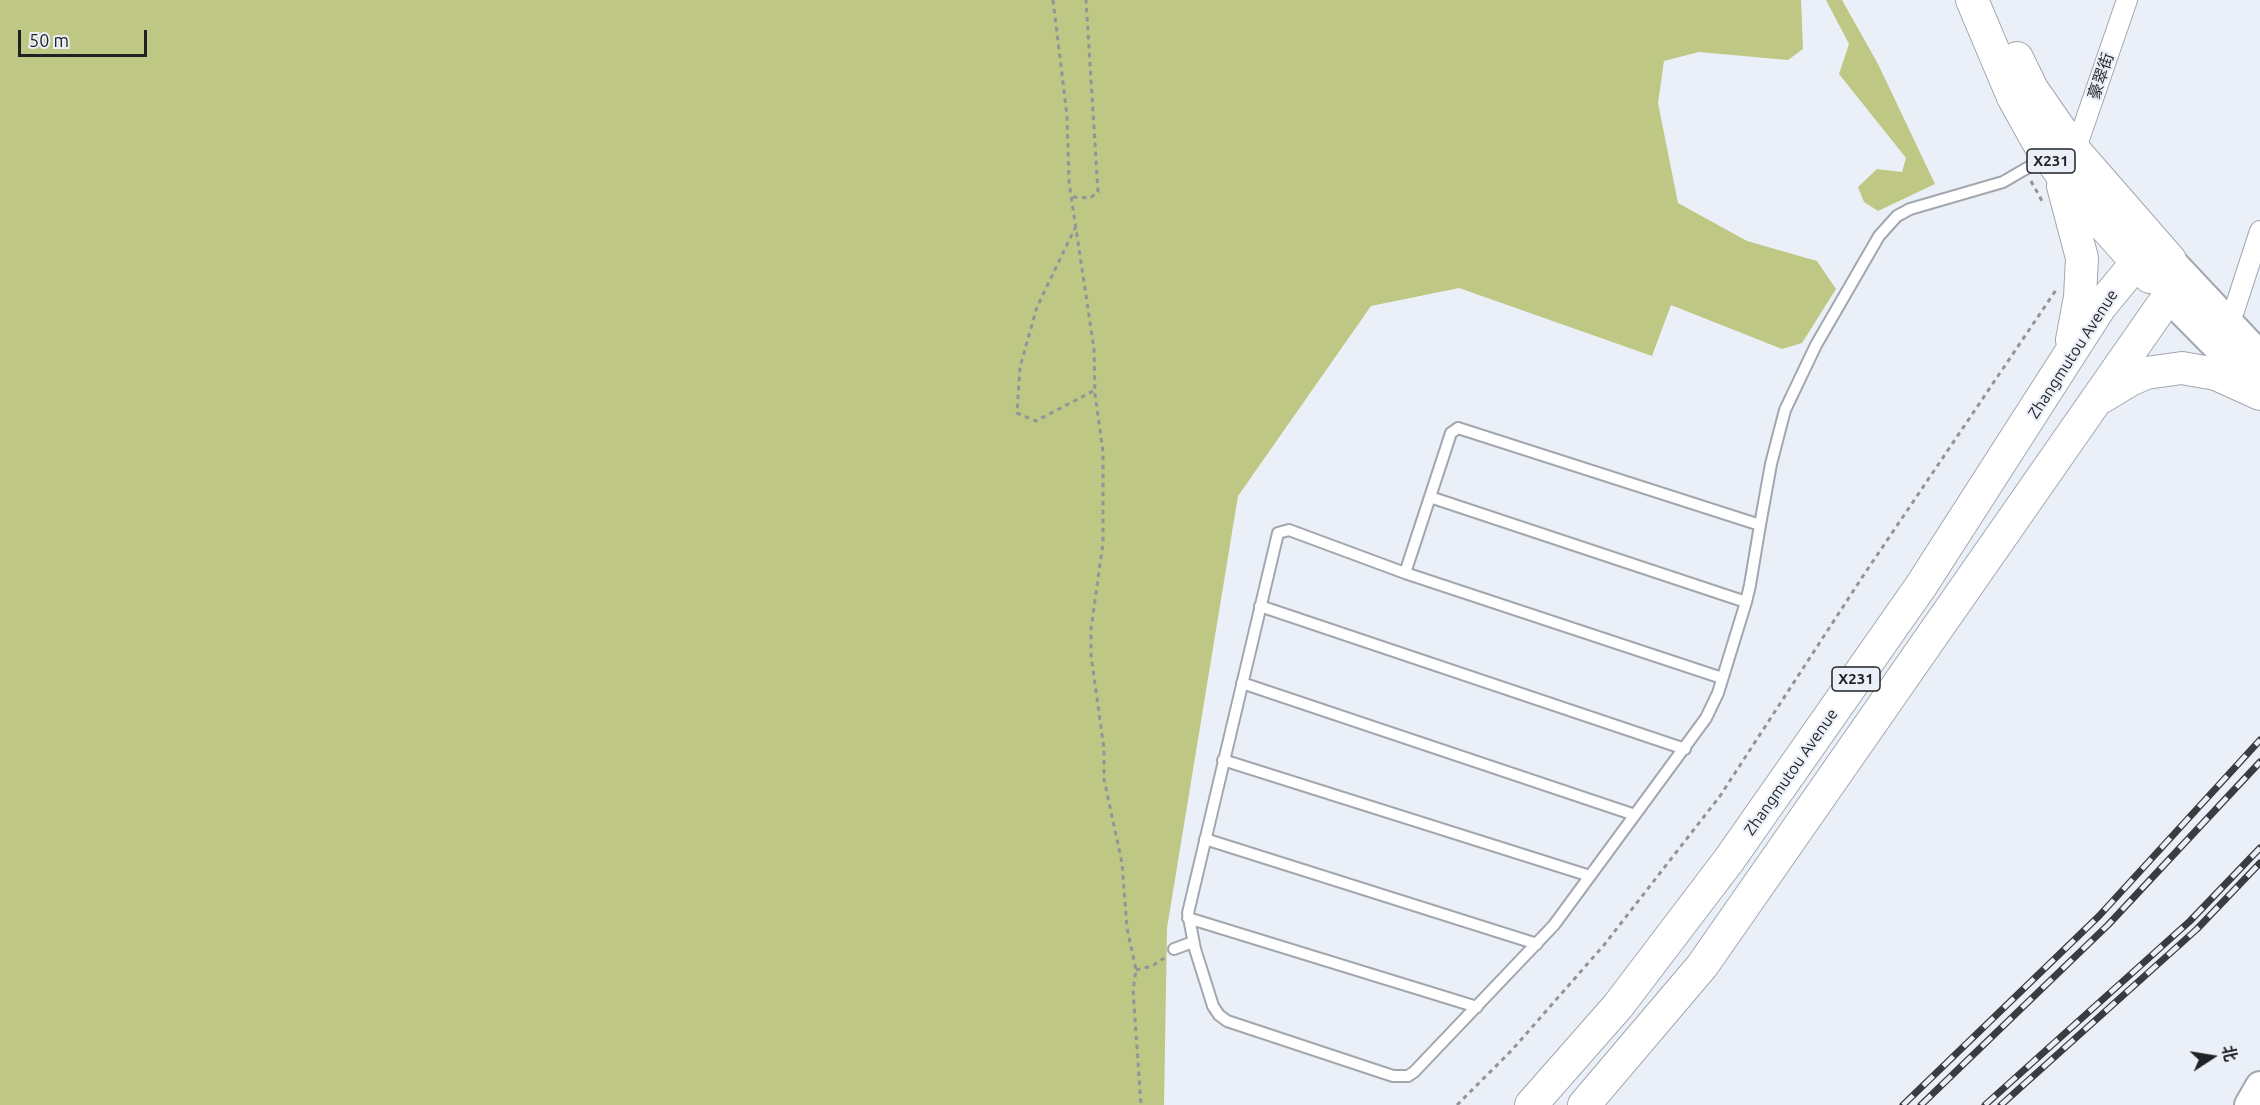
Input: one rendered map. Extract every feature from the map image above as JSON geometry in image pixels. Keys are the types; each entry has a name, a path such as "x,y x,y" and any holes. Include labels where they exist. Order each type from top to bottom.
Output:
{"main road":[{"name":"X231","path":"1584,1105 1702,966 2168,297 2051,161 2013,97 1972,0"},
{"name":"X231","path":"1991,0 2024,73 2051,161 2170,260"},
{"path":"2051,161 2073,217 2082,258 2076,321 2065,363"},
{"path":"2137,262 2170,260"},
{"path":"2170,260 2168,297 2260,392"},
{"path":"2170,260 2260,357"},
{"name":"Zhangmutou Avenue","path":"1531,1105 1618,1006 1729,860 1921,586 2100,307 2137,262"},
{"path":"2091,409 2103,396 2130,380 2164,369 2182,368 2216,375 2260,392"},
{"path":"2249,1105 2260,1086"}],"street":[{"name":"豪翠街","path":"2051,161 2127,0"},
{"path":"2234,311 2260,231"}],"lane":[{"path":"1722,678 1405,573 1285,530 1277,536 1204,839 1188,918 1213,1006 1227,1021 1393,1076 1408,1076 1414,1072 1537,944 1635,816 1706,718 1722,678 1746,602 1771,464 1785,411 1816,345 1879,236 1897,216 1911,209 2003,182 2051,161"},
{"path":"1405,573 1451,433 1458,428 1760,525"},
{"path":"1430,497 1746,602"},
{"path":"1260,606 1685,749"},
{"path":"1242,683 1635,816"},
{"path":"1223,760 1590,876"},
{"path":"1204,839 1537,944"},
{"path":"1188,918 1477,1008"},
{"path":"1174,949 1193,942"}],"path":[{"path":"1053,0 1067,116 1072,197 1094,349 1095,392 1103,452 1105,507 1103,543 1091,629 1092,655 1104,749 1104,779 1122,863 1128,928 1136,970 1133,990 1141,1105"},
{"path":"1072,197 1090,198 1098,192 1086,0"},
{"path":"2044,204 2035,192 2051,161"},
{"path":"1076,226 1037,307 1020,367 1017,413 1036,421 1095,392"},
{"path":"1457,1105 1512,1050 1604,945 1720,796 1863,576 2059,285"},
{"path":"1136,970 1152,966 1174,949"}],"green space":[{"path":"0,0 1801,0 1803,49 1788,60 1699,52 1664,61 1658,103 1678,203 1747,241 1817,261 1836,289 1802,343 1782,349 1671,305 1652,356 1459,288 1371,306 1238,496 1167,928 1164,1105 0,1105"},
{"path":"1826,0 1842,0 1878,64 1935,184 1878,211 1864,202 1858,187 1877,169 1902,172 1906,158 1839,74 1849,44"}],"railway":[{"path":"1903,1105 2099,916 2260,740"},
{"path":"1921,1105 2108,925 2260,762"},
{"path":"1985,1105 2190,921 2260,848"},
{"path":"2001,1105 2197,929 2260,863"}]}
